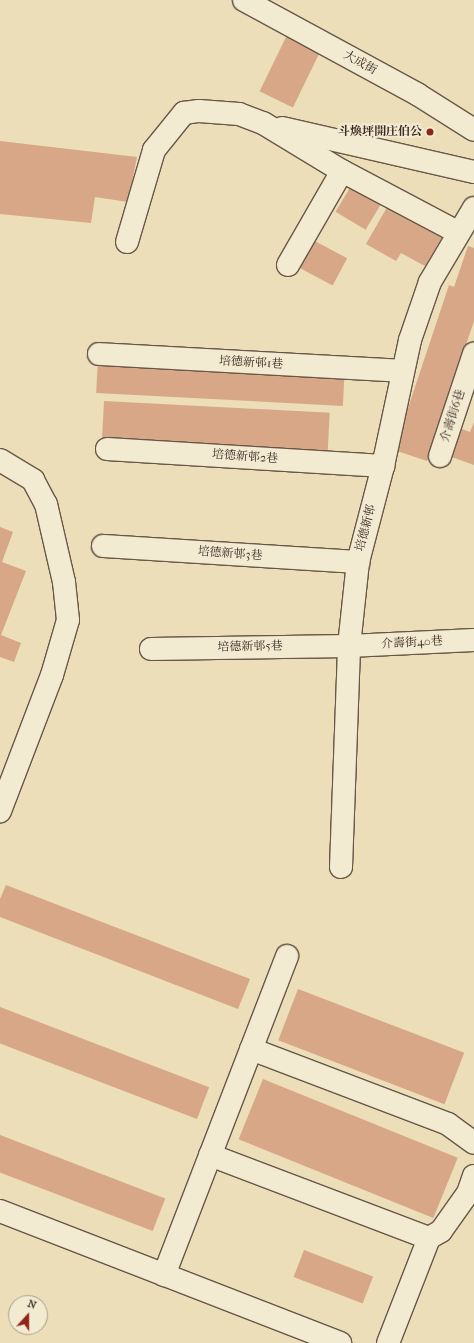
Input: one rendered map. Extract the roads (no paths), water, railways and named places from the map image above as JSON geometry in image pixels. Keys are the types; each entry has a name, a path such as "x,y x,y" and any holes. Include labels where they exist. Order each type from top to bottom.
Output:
{"street":[{"name":"大成街","path":"254,2 417,94 474,130"},
{"path":"127,242 154,150 184,113 199,110 239,114 263,123 474,172"},
{"path":"263,123 342,171 459,233"},
{"path":"288,266 342,171"},
{"name":"培德新邨","path":"341,867 349,646 358,562 383,466 410,340 430,282 474,208"},
{"name":"培德新邨1巷","path":"99,354 403,371"},
{"name":"介壽街6巷","path":"440,456 474,354"},
{"name":"培德新邨2巷","path":"107,449 383,466"},
{"path":"0,460 33,480 46,504 64,582 68,620 52,676 0,811"},
{"name":"培德新邨3巷","path":"103,546 358,562"},
{"name":"介壽街40巷","path":"349,646 474,640"},
{"name":"培德新邨5巷","path":"151,649 349,646"},
{"path":"164,1275 287,956"},
{"path":"251,1049 448,1124 474,1143"},
{"path":"210,1155 429,1238"},
{"path":"388,1343 429,1238 441,1231 468,1193 474,1176"},
{"path":"0,1211 340,1343"}],"place":[{"name":"斗煥坪開庄伯公","path":"430,132"}]}
